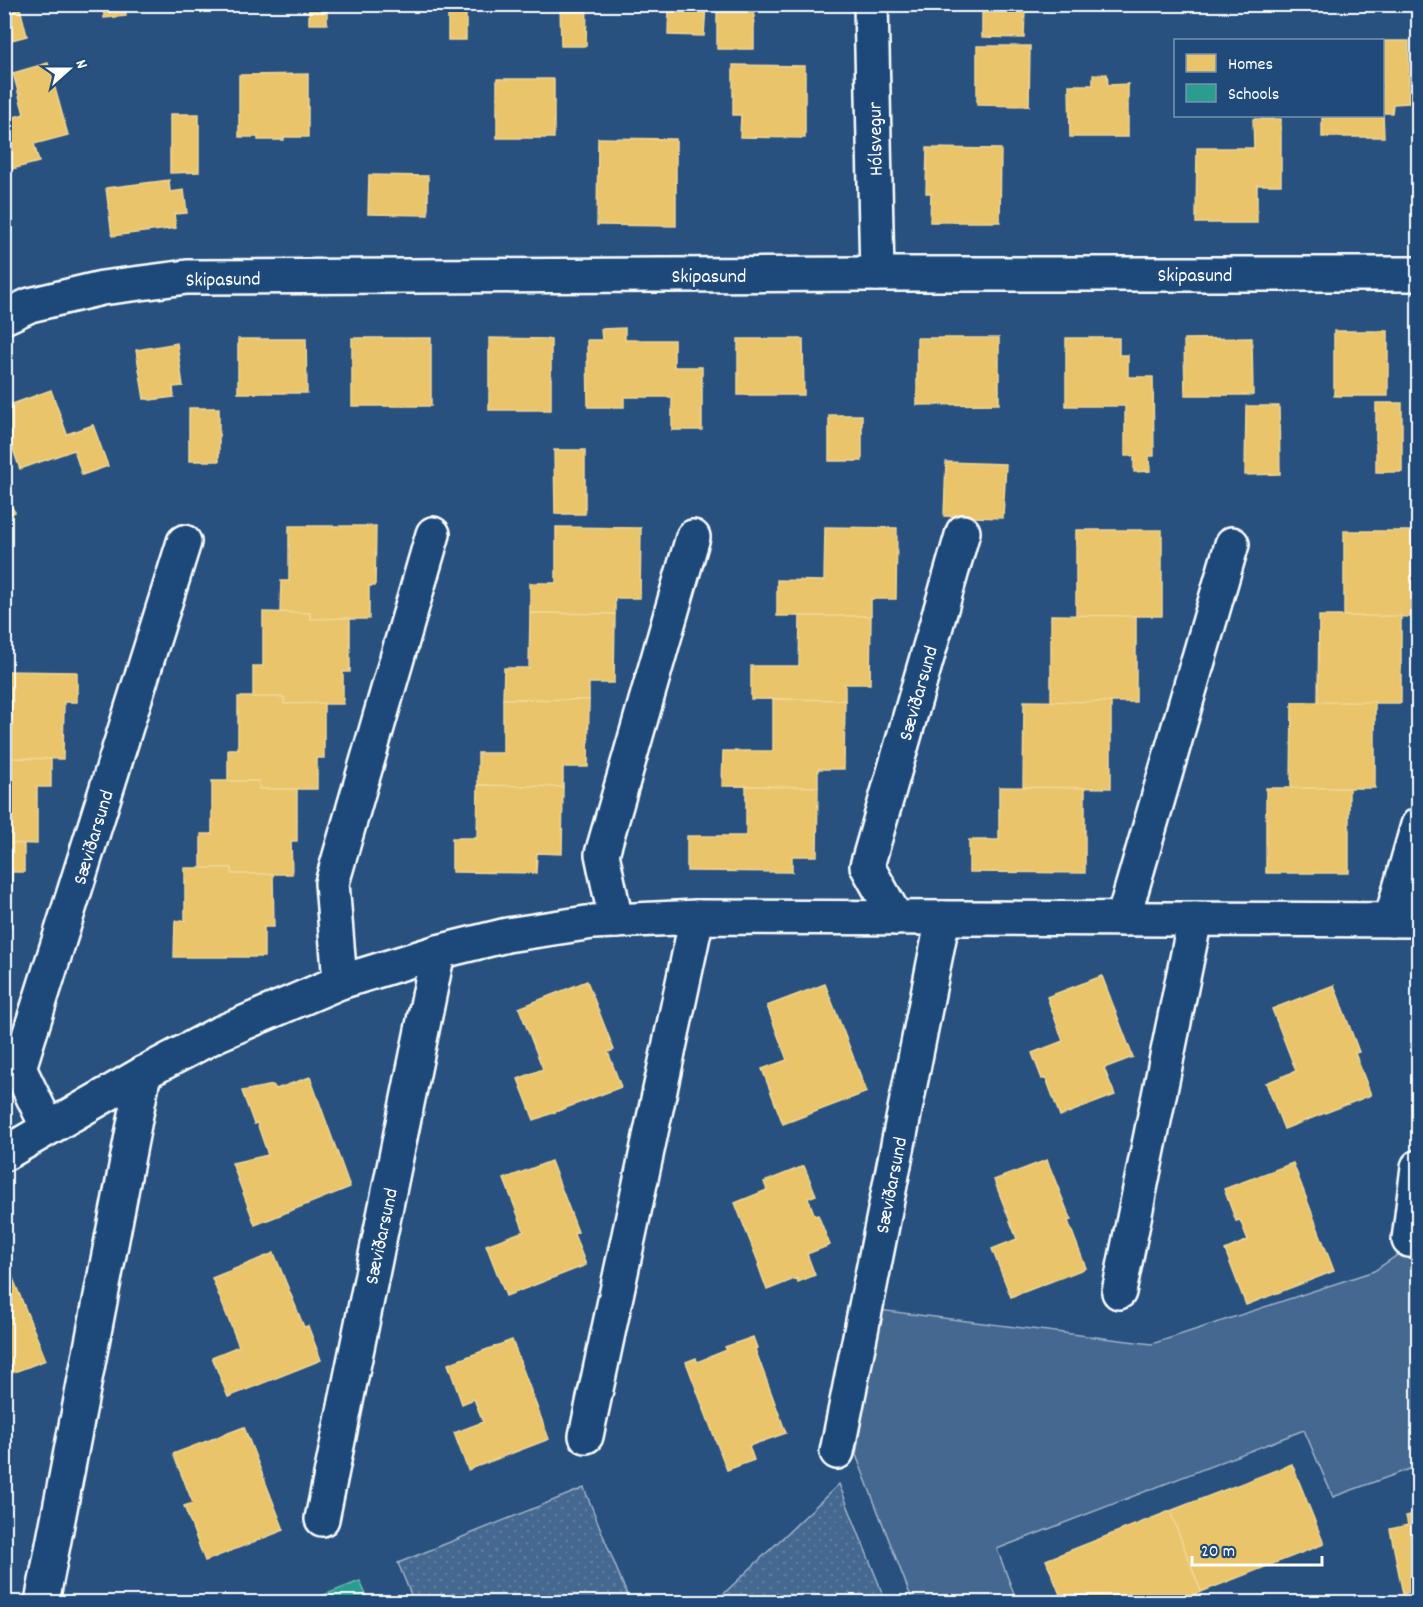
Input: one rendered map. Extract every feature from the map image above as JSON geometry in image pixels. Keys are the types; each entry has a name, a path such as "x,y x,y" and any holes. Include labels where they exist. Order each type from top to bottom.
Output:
{"street":[{"name":"Hólsvegur","path":"871,4 877,274"},
{"name":"Skipasund","path":"4,317 30,305 102,288 187,277 1419,274"},
{"name":"Sæviðarsund","path":"896,918 867,866 963,532"},
{"path":"340,982 332,884 433,534"},
{"path":"616,921 602,854 693,537"},
{"name":"Sæviðarsund","path":"48,1128 19,1068 184,542"},
{"path":"1123,919 1232,544"},
{"path":"4,1154 144,1073 218,1034 340,982 438,952 507,935 593,922 697,917 1405,920 1419,825"},
{"path":"586,1436 697,917"},
{"name":"Sæviðarsund","path":"837,1452 943,918"},
{"path":"1119,1292 1195,919"},
{"name":"Sæviðarsund","path":"322,1519 438,952"},
{"path":"42,1602 144,1073"},
{"path":"1409,1240 1419,1167"}],"shaded area":[{"path":"1418,1241 1418,1466 1333,1497 1304,1430 997,1549 1017,1602 913,1602 856,1455 879,1310 1152,1344 1374,1271"},
{"path":"839,1484 886,1602 715,1602"},
{"path":"584,1488 630,1602 414,1602 398,1563"}],"building: Homes":[{"path":"4,4 19,4 27,36 4,42"},
{"path":"103,4 125,4 126,16 104,18"},
{"path":"309,4 327,4 327,24 309,24"},
{"path":"560,4 587,4 586,46 561,46"},
{"path":"669,4 706,4 704,36 668,35"},
{"path":"717,4 754,4 754,49 717,49"},
{"path":"1117,4 1151,4 1151,9 1117,9"},
{"path":"448,7 466,7 466,40 448,40"},
{"path":"982,9 1025,9 1024,38 982,37"},
{"path":"1384,41 1409,41 1409,103 1393,104 1392,113 1384,113"},
{"path":"977,46 1030,46 1029,106 977,105"},
{"path":"48,63 68,135 34,144 39,162 4,171 4,120 24,114 13,73"},
{"path":"733,65 805,66 805,138 740,137 741,115 733,115"},
{"path":"308,74 308,137 258,140 258,137 239,137 239,75"},
{"path":"1107,74 1108,85 1128,84 1128,137 1070,137 1069,85 1093,85 1093,75"},
{"path":"497,79 554,79 554,138 497,138"},
{"path":"170,114 199,114 199,172 170,173"},
{"path":"1322,117 1383,117 1384,137 1322,137"},
{"path":"1253,119 1281,119 1281,185 1257,185 1257,223 1196,223 1197,148 1254,148"},
{"path":"598,138 676,139 676,226 597,225"},
{"path":"927,148 1001,149 1000,222 930,222 931,193 926,193"},
{"path":"369,175 428,176 428,215 368,214"},
{"path":"169,180 170,192 184,190 187,213 174,214 176,228 112,236 106,188"},
{"path":"625,328 625,340 674,340 674,367 702,367 702,430 672,430 672,397 624,397 624,407 588,407 587,340 602,340 601,329"},
{"path":"1334,331 1388,331 1388,396 1334,396"},
{"path":"352,338 431,338 431,406 352,406"},
{"path":"489,338 551,339 551,410 489,410"},
{"path":"917,338 999,338 999,404 917,405"},
{"path":"1066,338 1119,338 1119,355 1128,355 1128,377 1153,377 1154,456 1149,456 1150,471 1134,472 1134,456 1125,456 1125,406 1066,406"},
{"path":"1252,338 1253,395 1185,395 1184,339"},
{"path":"238,339 306,339 307,393 238,393"},
{"path":"738,339 803,339 804,395 738,395"},
{"path":"177,343 183,386 173,387 174,397 144,399 136,350"},
{"path":"51,390 67,434 93,425 108,466 82,475 74,450 20,469 4,424 4,407"},
{"path":"1376,403 1402,403 1402,472 1376,472"},
{"path":"1246,406 1279,406 1280,474 1245,475"},
{"path":"189,408 219,408 219,461 189,461"},
{"path":"829,415 862,415 862,461 829,461"},
{"path":"554,450 585,450 585,514 555,514"},
{"path":"946,462 1006,464 1003,518 944,516"},
{"path":"4,496 15,512 4,518"},
{"path":"289,526 376,526 375,586 369,586 369,619 310,619 310,613 280,612 281,581 289,581"},
{"path":"556,527 641,528 640,598 615,598 615,614 530,613 530,583 556,583"},
{"path":"825,527 897,528 896,599 871,599 871,616 777,616 777,580 824,581"},
{"path":"1076,530 1162,530 1162,616 1076,616"},
{"path":"1344,531 1418,531 1418,617 1344,616"},
{"path":"263,612 310,613 310,619 350,618 350,672 343,672 343,704 284,704 284,697 253,697 253,666 263,666"},
{"path":"530,613 615,614 614,683 589,683 589,700 503,699 504,668 529,668"},
{"path":"1051,615 1136,616 1136,702 1051,702"},
{"path":"800,616 871,616 870,684 845,684 845,700 751,699 751,666 799,666"},
{"path":"1319,616 1401,616 1401,703 1318,703"},
{"path":"4,671 77,672 77,702 64,702 63,759 4,758"},
{"path":"238,697 284,697 284,704 324,703 324,758 317,758 317,789 259,789 259,781 228,781 228,749 238,749"},
{"path":"503,699 589,700 588,767 563,767 563,787 478,785 478,753 503,753"},
{"path":"773,699 845,700 844,769 818,769 818,787 722,786 723,751 773,751"},
{"path":"1024,701 1111,702 1111,788 1023,787"},
{"path":"1292,702 1375,702 1375,788 1291,788"},
{"path":"4,758 51,759 51,787 37,787 37,844 4,843"},
{"path":"212,781 259,781 259,789 297,789 297,841 291,841 292,874 232,874 232,868 201,869 201,834 212,834"},
{"path":"478,785 563,787 562,854 537,853 536,873 452,872 452,838 477,838"},
{"path":"746,786 818,787 817,856 792,856 792,872 687,871 687,836 746,836"},
{"path":"999,787 1085,788 1085,873 969,872 969,840 999,840"},
{"path":"1266,788 1349,788 1349,873 1266,873"},
{"path":"4,843 24,844 24,872 12,872 11,928 4,928"},
{"path":"185,868 232,868 232,874 273,874 274,927 264,927 264,957 174,957 175,921 185,920"},
{"path":"1102,976 1133,1057 1104,1068 1115,1095 1060,1116 1046,1078 1042,1079 1032,1053 1063,1041 1047,997"},
{"path":"587,981 614,1050 608,1052 621,1087 534,1120 518,1079 543,1069 519,1008"},
{"path":"825,984 867,1092 783,1124 762,1069 787,1060 767,1006"},
{"path":"1334,985 1359,1052 1355,1053 1371,1095 1284,1129 1266,1083 1296,1071 1272,1009"},
{"path":"310,1077 350,1187 255,1225 232,1163 268,1155 257,1123 254,1124 242,1091 273,1085 276,1089"},
{"path":"1047,1160 1071,1220 1068,1221 1086,1268 1011,1297 992,1249 1017,1239 994,1180"},
{"path":"551,1161 578,1232 574,1234 586,1265 506,1296 486,1245 524,1231 504,1179"},
{"path":"1293,1163 1334,1271 1246,1305 1225,1250 1248,1240 1240,1220 1236,1221 1224,1189"},
{"path":"804,1166 816,1195 808,1198 815,1216 818,1215 830,1245 807,1254 815,1275 798,1282 797,1278 767,1290 735,1203 767,1190 764,1182"},
{"path":"274,1253 304,1327 308,1326 321,1360 228,1397 212,1357 239,1346 212,1278"},
{"path":"4,1256 46,1360 4,1376"},
{"path":"753,1337 757,1348 755,1349 786,1433 749,1446 754,1460 727,1470 686,1362 696,1358 697,1362 727,1350 725,1347"},
{"path":"512,1340 549,1439 468,1470 454,1433 483,1422 474,1399 462,1404 448,1364"},
{"path":"244,1427 284,1530 205,1561 184,1506 193,1503 173,1454"},
{"path":"1292,1464 1324,1544 1201,1592 1170,1511"},
{"path":"1170,1511 1201,1592 1174,1602 1063,1602 1046,1560"},
{"path":"1418,1513 1418,1590 1403,1594 1390,1529 1408,1525 1406,1516"}],"building: Schools":[{"path":"360,1581 369,1602 306,1602"}]}
